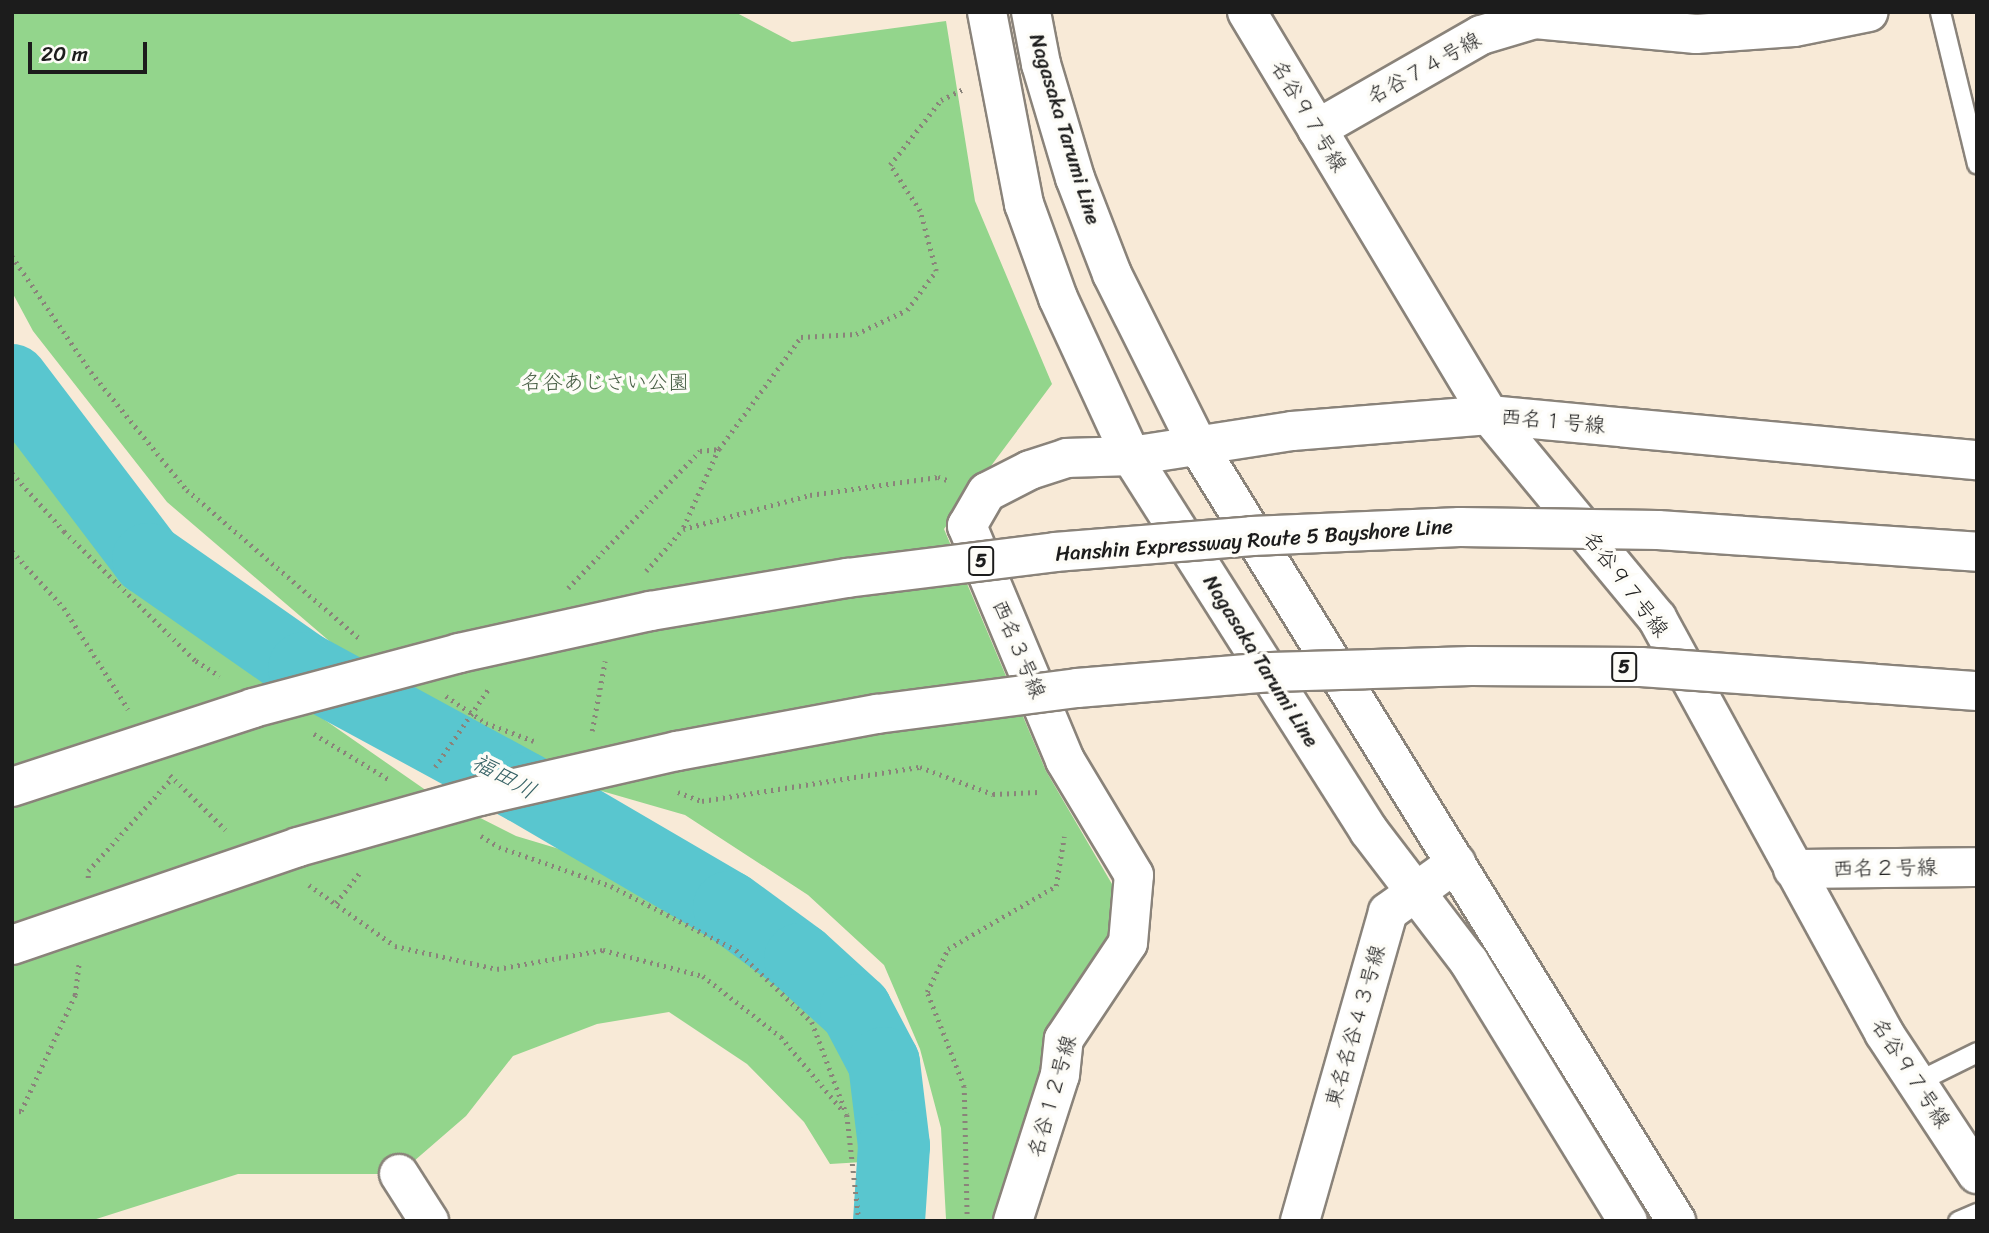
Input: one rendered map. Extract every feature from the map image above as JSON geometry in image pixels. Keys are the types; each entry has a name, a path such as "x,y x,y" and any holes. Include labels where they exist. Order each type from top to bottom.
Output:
{"main road":[{"name":"Nagasaka Tarumi Line","path":"987,12 1024,204 1058,298 1131,456 1369,831 1469,962 1628,1221"},
{"name":"Nagasaka Tarumi Line","path":"1031,12 1041,64 1098,238 1140,338 1198,446 1676,1221"},
{"name":"名谷９７号線","path":"1247,12 1489,415 1657,618 1793,869 1916,1082 1977,1174"},
{"name":"名谷７４号線","path":"1317,128 1480,35 1535,19 1696,34 1794,27 1869,12"},
{"name":"西名１号線","path":"1131,456 1292,431 1489,415 1977,460"},
{"path":"987,492 1031,470 1067,458 1131,456"},
{"name":"西名３号線","path":"987,492 967,526 1065,760 1084,791"},
{"name":"Hanshin Expressway Route 5 Bayshore Line","path":"12,787 253,708 459,653 650,611 847,578 1055,552 1252,536 1460,527 1658,530 1977,552"},
{"name":"5","path":"12,945 298,847 480,796 677,751 877,713 1077,688 1271,671 1471,666 1641,667 1977,691"},
{"name":"名谷１２号線","path":"1013,1221 1060,1075 1064,1039 1128,943 1134,912 1134,876 1084,791"},
{"name":"東名名谷４３号線","path":"1300,1221 1388,912 1457,863"},
{"name":"西名２号線","path":"1793,869 1977,867"},
{"path":"399,1174 429,1221"}],"lane":[{"path":"1940,12 1977,164"},
{"path":"1916,1082 1977,1052"},
{"path":"1958,1221 1977,1213"}],"path":[{"path":"968,87 941,100 890,165 920,211 936,271 907,310 856,334 801,337 719,449 683,529 810,495 938,477 987,492"},
{"path":"567,590 700,451 719,449"},
{"path":"12,551 64,608 136,721"},
{"path":"430,774 493,682"},
{"path":"165,766 213,821 235,836"},
{"path":"967,1221 964,1087 927,992 948,949 1056,886 1062,842 1084,791"},
{"path":"302,881 395,946 497,969 603,950 704,976 781,1038 847,1115"}],"green space":[{"name":"名谷あじさい公園","path":"12,12 735,12 792,42 946,21 975,201 1052,384 944,529 1046,771 1119,896 1115,933 1001,1221 946,1219 941,1128 920,1049 884,965 808,895 685,815 567,781 444,720 334,645 167,502 33,331 12,292"},
{"path":"12,434 166,602 220,647 427,791 516,836 586,857 704,916 788,969 834,1021 879,1161 830,1164 804,1122 747,1064 669,1012 597,1024 513,1056 466,1116 399,1174 238,1174 90,1221 12,1221"}],"waterway":[{"name":"福田川","path":"12,380 148,559 304,668 525,788 729,907 800,959 856,1010 884,1063 894,1146 889,1221"}]}
